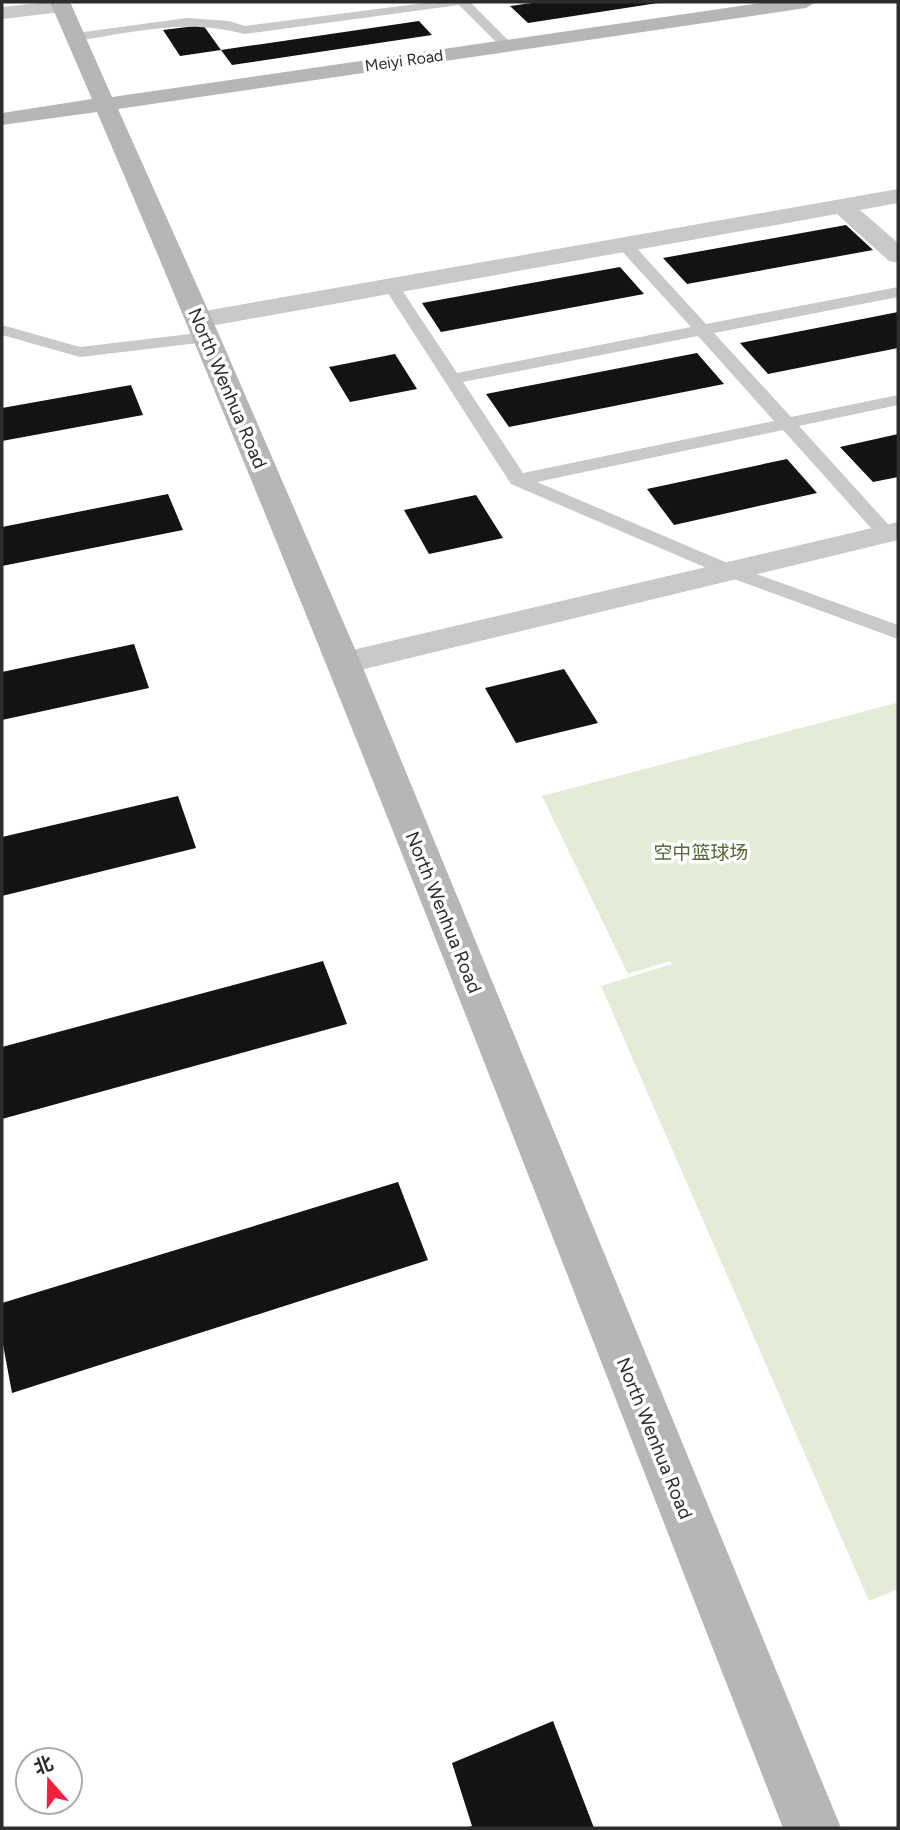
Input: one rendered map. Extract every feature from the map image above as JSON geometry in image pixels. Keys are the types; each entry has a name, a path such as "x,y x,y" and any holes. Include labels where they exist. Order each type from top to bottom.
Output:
{"street":[{"name":"Meiyi Road","path":"2,120 797,2"},
{"name":"North Wenhua Road","path":"61,4 203,329 344,663 812,1828"},
{"path":"2,13 61,4"},
{"path":"203,329 392,287 898,196"},
{"path":"842,206 898,256"},
{"path":"344,663 893,532"}],"lane":[{"path":"76,37 210,20 234,24 244,30 458,2"},
{"path":"464,2 507,46"},
{"path":"625,245 787,424 893,532"},
{"path":"392,287 518,480 730,570 898,632"},
{"path":"451,379 898,292"},
{"path":"2,330 80,352 203,329"},
{"path":"518,480 898,400"}],"green space":[{"name":"空中篮球场","path":"896,703 898,1589 869,1601 601,986 672,964 670,961 628,974 542,796"}],"building":[{"path":"539,2 658,3 528,23 510,6"},
{"path":"419,21 432,35 232,65 221,50"},
{"path":"203,25 221,50 180,56 163,30"},
{"path":"846,225 873,250 687,284 663,258"},
{"path":"620,267 644,294 441,332 422,303"},
{"path":"898,312 898,348 768,374 740,343"},
{"path":"697,353 724,384 509,427 486,394"},
{"path":"395,354 417,389 350,402 329,367"},
{"path":"131,385 143,415 2,441 2,408"},
{"path":"898,434 898,477 873,482 840,447"},
{"path":"787,459 817,493 674,525 647,489"},
{"path":"168,494 183,530 2,566 2,527"},
{"path":"476,495 503,538 429,554 404,510"},
{"path":"134,644 149,688 2,720 2,672"},
{"path":"564,669 598,723 516,743 485,688"},
{"path":"178,796 196,848 2,896 2,837"},
{"path":"323,961 347,1024 2,1119 2,1047"},
{"path":"398,1182 428,1260 12,1393 2,1339 2,1303"},
{"path":"553,1721 594,1828 466,1828 472,1826 452,1763"}]}
